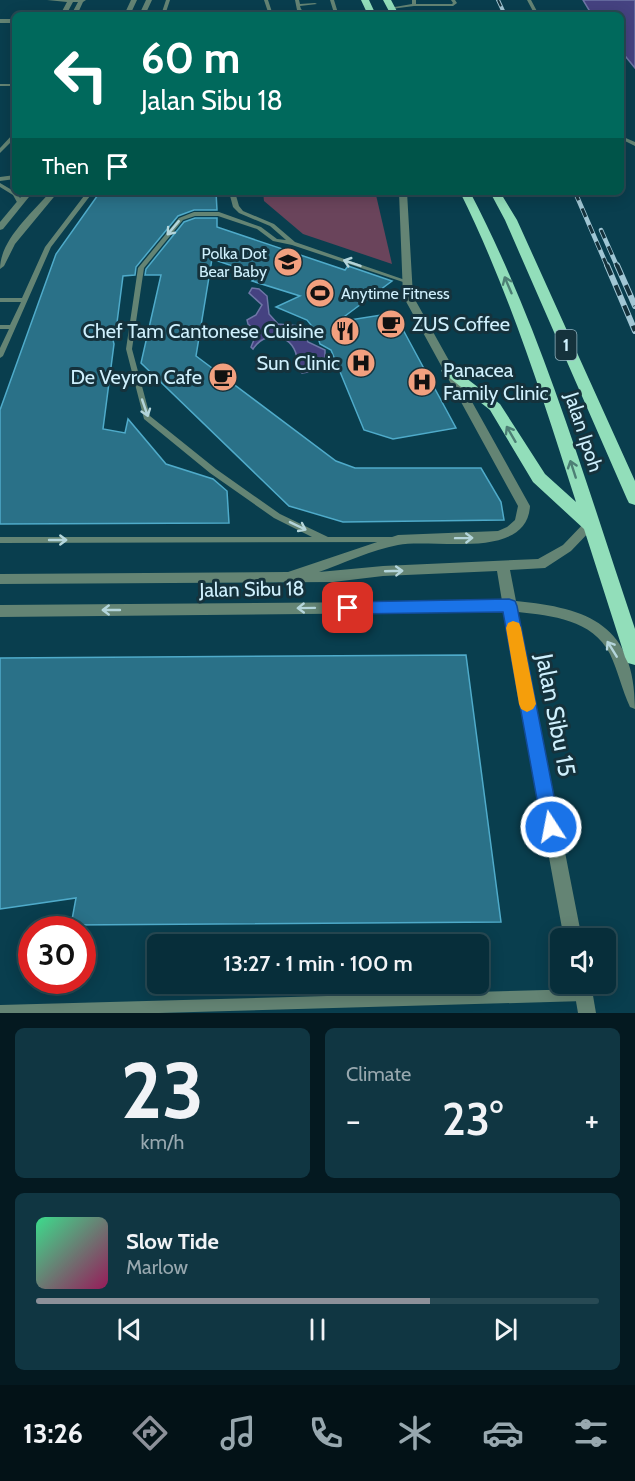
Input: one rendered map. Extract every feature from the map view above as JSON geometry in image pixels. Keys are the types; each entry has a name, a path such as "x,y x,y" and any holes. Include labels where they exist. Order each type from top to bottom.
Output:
{"highway":[{"path":"387,0 393,12"},
{"name":"Jalan Ipoh","path":"467,195 489,239 533,346 635,657"},
{"name":"Jalan Ipoh","path":"497,195 511,220 635,499"},
{"path":"448,370 495,406 539,478 590,524"}],"street":[{"path":"50,0 82,0"},
{"path":"0,227 27,195"},
{"path":"0,266 11,243 51,195"},
{"path":"286,578 398,540 501,536 515,528 524,513 524,506 500,460 408,296 403,195"},
{"name":"Jalan Sibu 18","path":"0,579 333,577 383,571 540,564 567,548 590,524"},
{"name":"Jalan Sibu 15","path":"503,567 571,928"},
{"name":"Jalan Sibu 18","path":"0,611 509,606 547,610 579,618 596,627 614,648 635,702"}],"lane":[{"path":"393,12 414,2 453,4 455,3 453,0"},
{"path":"297,3 315,4"},
{"path":"0,151 12,138"},
{"path":"0,182 12,192"},
{"path":"16,195 20,203"},
{"path":"0,356 48,247 88,195"},
{"path":"233,195 236,207 241,212 272,225 293,243"},
{"path":"327,540 277,516 213,471 147,417 129,349 141,268 181,219 194,214 219,214 259,228 265,237 293,243 408,282"},
{"path":"0,300 24,300"},
{"path":"0,327 13,327"},
{"path":"0,540 398,540"},
{"path":"0,1011 584,997"}],"shaded area":[{"path":"583,0 635,0 635,68 624,55 624,12 590,12"},
{"path":"263,195 376,195 392,264 303,234 264,201"},
{"path":"252,288 259,289 267,296 269,314 278,324 300,326 308,342 325,350 325,358 315,359 308,372 302,373 297,369 294,349 282,338 267,338 253,349 251,347 256,335 255,330 247,320 256,315 262,305 249,293"}],"building":[{"path":"98,195 216,195 217,210 194,210 178,216 136,267 135,275 123,276 115,338 112,336 114,344 103,429 125,433 128,419 166,464 213,479 227,491 229,523 0,524 0,410 56,254"},
{"path":"195,218 217,218 217,227 345,270 348,266 392,281 337,322 394,313 456,428 393,439 364,430 331,350 320,344 316,331 307,320 276,307 300,296 252,281 259,275 212,259 196,356 336,461 355,468 481,468 501,502 504,520 343,522 289,506 141,363 161,275 145,275 146,269 184,222"},
{"path":"466,655 501,922 96,925 96,916 73,916 76,898 0,909 0,658"}],"railway":[{"path":"498,0 504,12"},
{"path":"576,195 607,266"},
{"path":"601,230 617,266"},
{"path":"607,265 635,331"},
{"path":"617,265 635,306"}],"slow traffic":[{"path":"513,628 527,704"}],"place":[{"name":"Polka Dot Bear Baby","path":"288,262"},
{"name":"Anytime Fitness","path":"320,293"},
{"name":"ZUS Coffee","path":"391,324"},
{"name":"Chef Tam Cantonese Cuisine","path":"345,331"},
{"name":"Sun Clinic","path":"361,363"},
{"name":"De Veyron Cafe","path":"223,377"},
{"name":"Panacea Family Clinic","path":"422,382"}],"route":[{"path":"348,608 509,606 551,827"}]}
